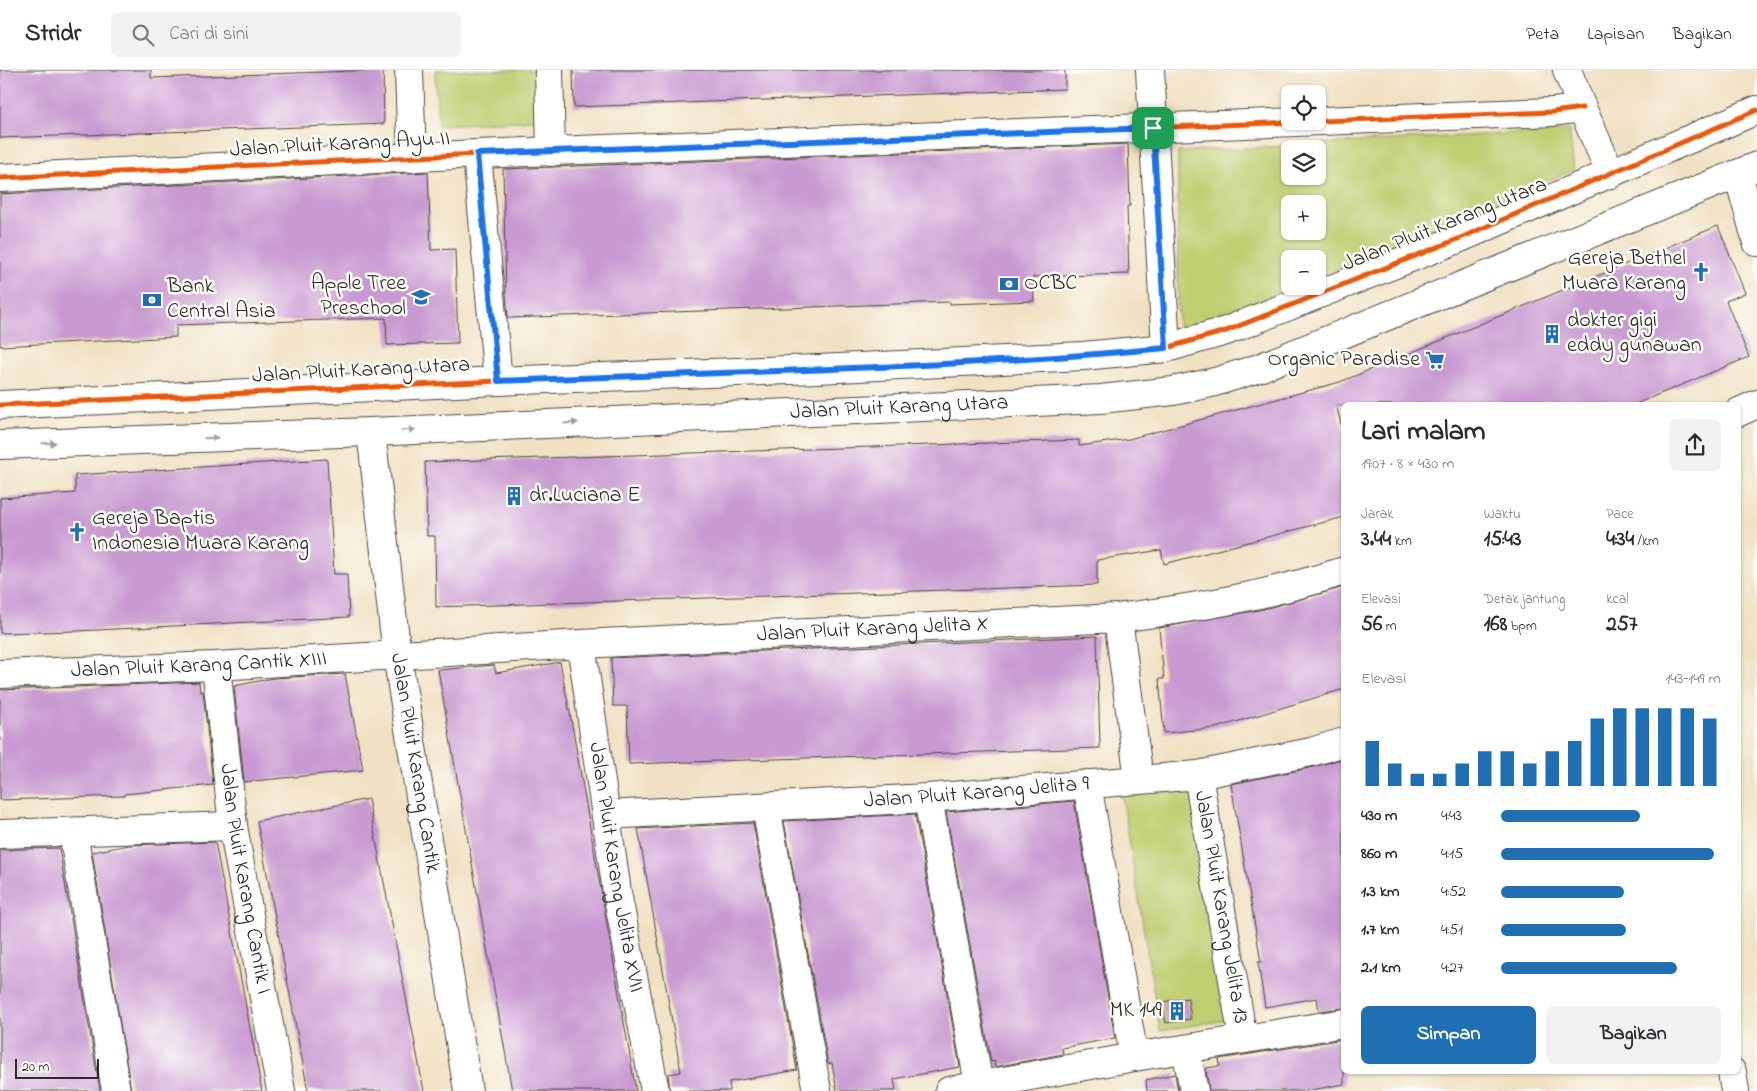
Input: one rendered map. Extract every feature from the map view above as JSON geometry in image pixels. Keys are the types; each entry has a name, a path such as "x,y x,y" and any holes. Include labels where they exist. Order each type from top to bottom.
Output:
{"street":[{"path":"409,70 412,158"},
{"path":"549,70 551,152"},
{"path":"1150,70 1166,348"},
{"path":"1567,70 1611,174"},
{"name":"Jalan Pluit Karang Ayu II","path":"0,178 477,154 1553,112 1582,108"},
{"name":"Jalan Pluit Karang Utara","path":"0,404 498,381 818,369 1083,356 1166,348 1226,331 1458,239 1757,110"},
{"path":"477,154 498,381"},
{"path":"1747,170 1757,242"},
{"name":"Jalan Pluit Karang Utara","path":"0,445 371,432 819,412 1101,399 1173,391 1215,382 1260,368 1747,170"},
{"path":"818,369 819,412"},
{"path":"1741,411 1757,404"},
{"name":"Jalan Pluit Karang Cantik","path":"371,432 397,655 468,1091"},
{"name":"Jalan Pluit Karang Jelita X","path":"397,655 581,644 1118,618 1189,609 1260,594 1341,572"},
{"path":"1118,618 1139,780"},
{"name":"Jalan Pluit Karang Jelita XVII","path":"581,644 617,892 655,1091"},
{"name":"Jalan Pluit Karang Cantik XIII","path":"0,674 216,666 397,655"},
{"name":"Jalan Pluit Karang Cantik I","path":"216,666 234,826 282,1091"},
{"name":"Jalan Pluit Karang Jelita 9","path":"606,815 928,798 1198,775 1310,752 1341,743"},
{"name":"Jalan Pluit Karang Jelita 13","path":"1198,775 1243,1039"},
{"path":"1087,784 1134,1057"},
{"path":"928,798 979,1085"},
{"path":"766,807 817,1091"},
{"path":"0,834 234,826"},
{"path":"73,832 116,1091"},
{"path":"949,1091 1134,1057 1341,1023"},
{"path":"1186,1049 1194,1091"},
{"path":"1732,1074 1735,1091"}],"green space":[{"path":"435,70 536,70 538,120 438,125"},
{"path":"1569,130 1574,170 1326,274 1326,250 1281,250 1281,292 1178,336 1178,152 1281,146 1281,185 1326,185 1326,144"},
{"path":"1211,774 1250,1016 1160,1031 1121,789"}],"building":[{"path":"0,70 151,70 151,78 383,70 384,124 0,138"},
{"path":"573,70 1065,70 1065,89 574,107"},
{"path":"1128,144 1130,206 1127,206 1129,274 1033,277 1034,301 950,304 950,302 508,318 503,169"},
{"path":"428,172 431,250 455,249 458,343 387,345 386,318 176,325 176,337 0,346 0,194"},
{"path":"1718,226 1745,293 1726,301 1749,357 1640,402 1341,402 1341,405 1336,405 1341,424 1341,518 1164,564 1161,550 1097,560 1097,585 436,607 435,536 427,536 425,462 1079,440 1079,446 1129,439 1340,382"},
{"path":"327,459 334,574 347,574 349,617 77,631 0,633 0,498 75,493 75,475"},
{"path":"1341,588 1341,690 1216,728 1164,733 1159,679 1164,679 1159,628 1264,609"},
{"path":"1097,636 1100,748 629,764 627,706 613,706 611,658"},
{"path":"560,662 636,1091 512,1091 438,670 494,665 496,673"},
{"path":"345,674 363,770 244,782 234,686 274,678"},
{"path":"199,682 200,692 203,691 213,785 124,794 124,796 0,800 0,690"},
{"path":"1341,759 1341,1008 1319,1011 1317,998 1265,1007 1258,962 1261,962 1231,784 1314,767"},
{"path":"368,799 424,1091 308,1091 257,821"},
{"path":"1074,801 1115,1038 1062,1048 1063,1054 995,1067 994,1061 991,1062 946,812"},
{"path":"915,814 960,1067 894,1079 896,1091 837,1091 832,1063 828,1064 784,821"},
{"path":"753,823 797,1070 729,1082 730,1091 670,1091 668,1074 681,1072 638,829"},
{"path":"215,842 262,1091 131,1091 92,852 129,845"},
{"path":"59,848 100,1091 0,1091 0,850"},
{"name":"MK 149","path":"1188,998 1191,1019 1166,1023 1162,1002"},
{"path":"1341,1039 1341,1074 1344,1074 1344,1084 1306,1091 1209,1091 1206,1068 1220,1066 1219,1059"},
{"path":"1175,1074 1178,1091 1147,1091 1146,1080"}],"cycle path":[{"path":"0,178 477,154 1553,112 1582,108"},
{"path":"0,405 498,381 818,369 1083,356 1166,348 1226,331 1458,239 1757,110"}],"place":[{"name":"Gereja Bethel Muara Karang","path":"1701,272"},
{"name":"OCBC","path":"1009,284"},
{"name":"Apple Tree Preschool","path":"421,297"},
{"name":"Bank Central Asia","path":"152,300"},
{"name":"dokter gigi eddy gunawan","path":"1552,334"},
{"name":"Organic Paradise","path":"1435,360"},
{"name":"dr.Luciana E","path":"514,496"},
{"name":"Gereja Baptis Indonesia Muara Karang","path":"77,532"},
{"name":"MK 149","path":"1177,1011"}],"route":[{"path":"1153,128 1166,348 1083,356 818,369 498,381 477,154 1153,128"}]}
